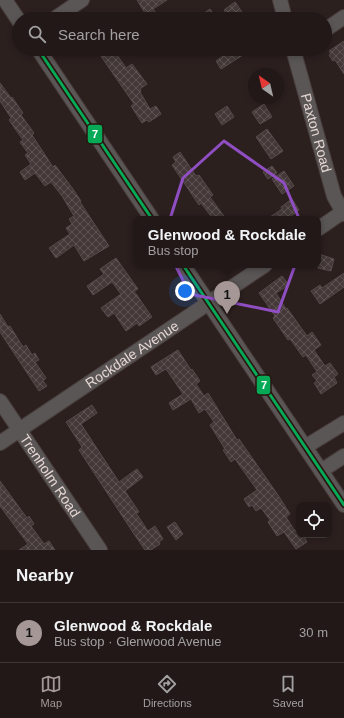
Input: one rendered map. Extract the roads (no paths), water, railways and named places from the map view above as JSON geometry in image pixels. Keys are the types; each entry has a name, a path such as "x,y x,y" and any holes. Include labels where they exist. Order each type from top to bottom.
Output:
{"street":[{"path":"5,0 13,12"},
{"path":"64,12 82,0"},
{"path":"280,0 283,12"},
{"path":"332,25 344,17"},
{"path":"43,56 150,216"},
{"name":"Paxton Road","path":"297,56 334,196 344,212"},
{"path":"321,227 344,212"},
{"path":"185,268 344,505"},
{"name":"Rockdale Avenue","path":"0,443 260,268"},
{"name":"Trenholm Road","path":"0,401 100,550"},
{"path":"305,447 343,427"},
{"path":"321,470 344,456"}],"place":[{"name":"Glenwood & Rockdale","path":"227,314"}]}
